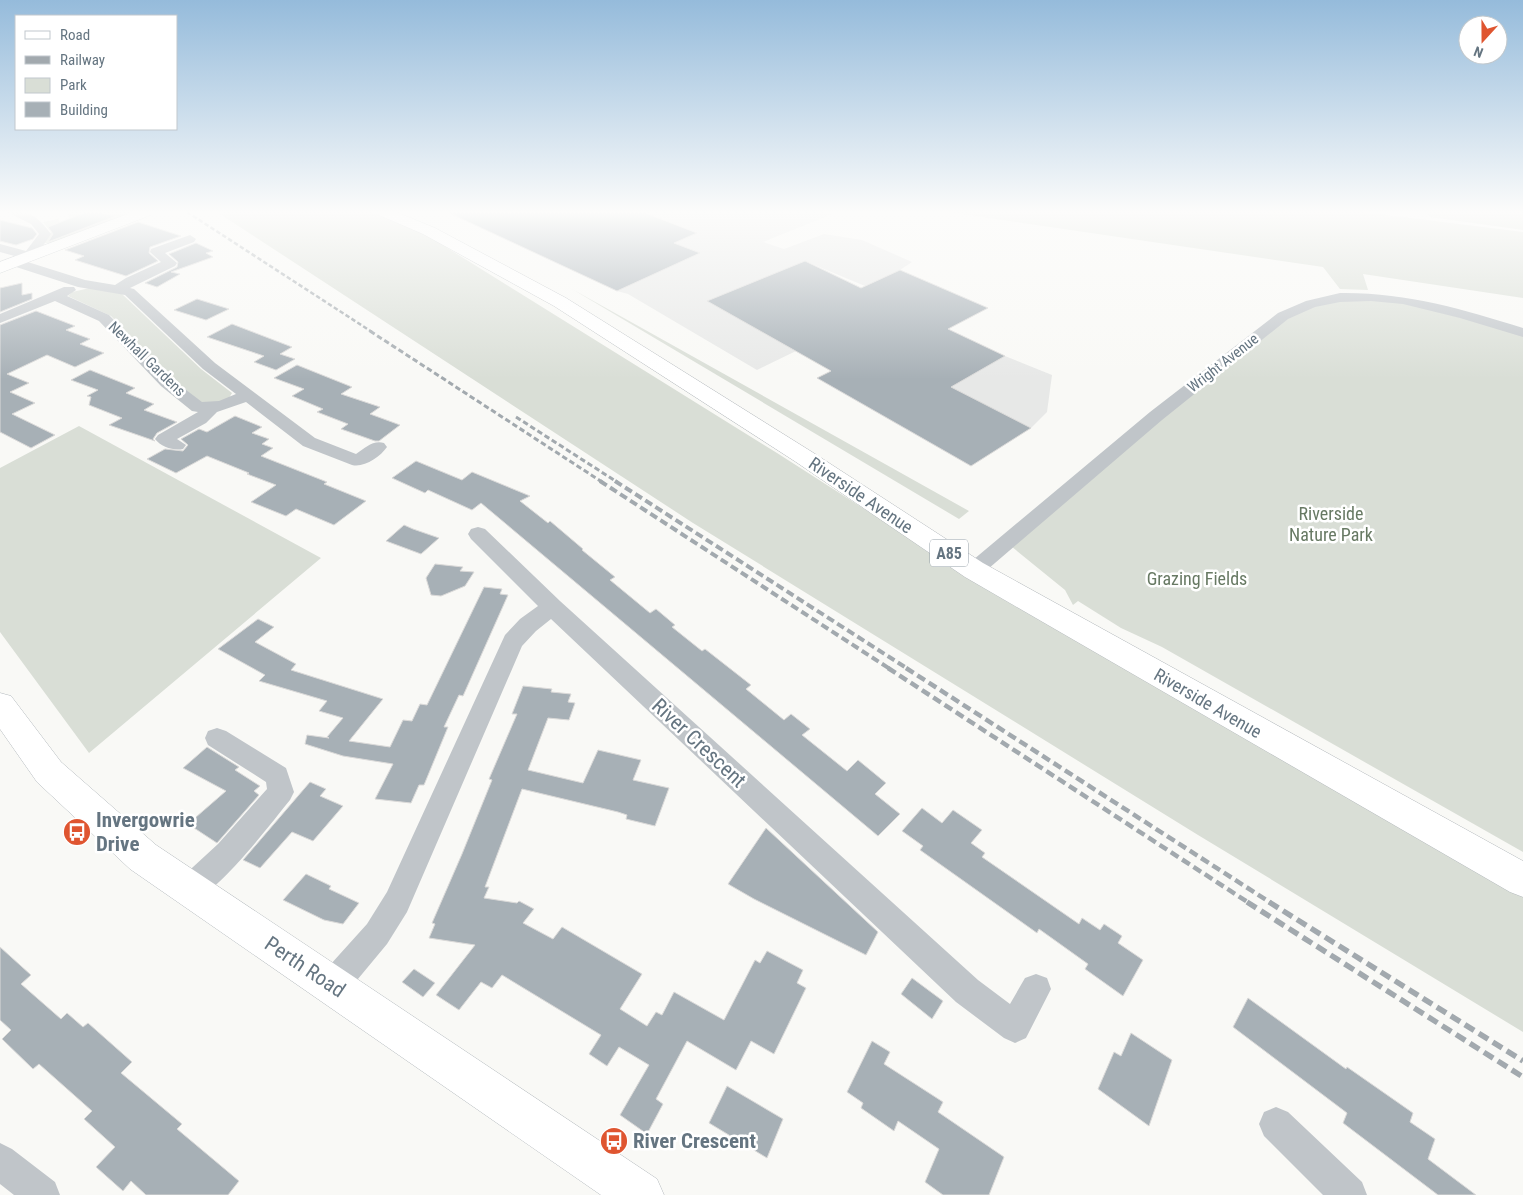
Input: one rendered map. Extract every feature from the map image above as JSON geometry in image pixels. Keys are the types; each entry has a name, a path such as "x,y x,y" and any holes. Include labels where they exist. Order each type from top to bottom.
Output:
{"main road":[{"name":"Riverside Avenue","path":"497,268 560,302 804,457 974,570 1523,880"},
{"name":"Perth Road","path":"0,705 49,772 143,857 510,1104 641,1195"}],"street":[{"path":"33,268 83,284 129,292 208,366 309,442 358,461 378,447"},
{"path":"119,289 131,281 160,268"},
{"path":"0,319 83,284"},
{"name":"Newhall Gardens","path":"56,296 104,318 167,383 198,407 211,408"},
{"name":"Wright Avenue","path":"974,570 1156,416 1283,316 1296,308 1318,301 1337,298 1382,298 1415,302 1523,333"},
{"path":"177,445 164,439 200,420 211,408 224,405 247,395"},
{"name":"River Crescent","path":"478,534 552,607 967,992 1015,1027 1036,989"},
{"path":"332,986 377,934 397,902 513,641 528,625 552,607"},
{"path":"190,889 228,853 281,792 277,776 217,738"},
{"path":"1276,1124 1349,1195"},
{"path":"0,1161 42,1195"}],"shaded area":[{"path":"668,268 788,268 707,301 796,351 757,370 628,294 617,291"},
{"path":"821,268 903,268 865,286"},
{"path":"1005,356 1052,375 1047,412 1031,428 951,387"}],"green space":[{"path":"302,268 479,268 777,453 955,567 1523,896 1523,1032 1198,835 693,523"},
{"path":"1324,268 1523,268 1523,298 1363,274 1368,290 1340,289"},
{"path":"90,288 122,294 201,369 232,393 229,398 216,404 203,404 173,380 111,316 68,296 72,292"},
{"path":"572,289 969,511 959,519"},
{"name":"Riverside Nature Park","path":"1382,298 1523,333 1523,852 1162,647 1121,628 1078,601 1073,605 1065,590 1006,542 1283,316 1318,301"},
{"path":"79,426 321,558 89,753 0,632 0,468"}],"building":[{"path":"100,268 144,268 126,276"},
{"path":"175,268 183,268 171,272 180,274 157,287 145,283"},
{"path":"567,268 668,268 617,291"},
{"path":"788,268 819,268 861,288 900,270 988,308 948,329 1005,356 951,387 1031,428 971,466 817,378 831,371 707,301"},
{"path":"22,283 22,295 32,293 32,299 0,312 0,288"},
{"path":"197,299 229,309 206,320 174,310"},
{"path":"36,311 75,326 66,330 90,339 80,344 104,353 75,367 47,355 7,374 29,383 10,392 35,403 12,414 55,435 31,448 0,432 0,325"},
{"path":"232,324 292,347 280,354 295,359 276,370 254,362 264,356 207,337"},
{"path":"297,365 352,387 341,394 380,407 370,414 400,425 379,441 341,429 348,424 317,412 323,409 292,396 304,389 274,378"},
{"path":"90,370 135,388 126,393 154,404 144,410 177,422 157,433 153,439 155,441 109,425 122,418 89,405 91,397 87,396 98,390 71,380"},
{"path":"235,416 262,427 252,433 269,439 262,444 273,448 261,456 327,482 324,484 366,501 334,525 296,509 286,516 251,502 276,485 247,474 249,473 207,456 176,473 147,459 165,449 183,451 188,445 181,439 199,429 207,432"},
{"path":"416,461 462,480 472,472 530,496 520,501 548,523 550,521 583,549 615,577 610,580 650,613 656,609 675,625 672,627 702,651 705,649 751,685 746,689 784,720 791,714 810,729 802,735 847,771 858,760 886,783 875,794 900,814 878,836 481,503 472,510 428,490 425,493 392,478"},
{"path":"404,525 439,538 421,554 386,541"},
{"path":"435,564 463,567 460,571 474,572 465,586 441,596 431,595 426,578"},
{"path":"484,587 502,589 500,594 508,595 463,696 459,695 444,727 448,727 424,785 419,785 411,803 375,799 393,764 343,756 305,744 307,735 329,738 327,737 343,718 319,711 327,701 259,681 265,675 218,649 258,619 274,627 255,642 296,664 291,670 383,699 349,741 390,747 403,720 412,721 420,704 427,705"},
{"path":"523,686 552,689 551,692 571,694 568,702 575,703 569,720 548,718 528,770 583,783 598,750 641,760 633,780 669,788 655,826 626,819 627,815 618,812 522,789 485,887 489,887 484,898 517,903 519,901 534,909 523,923 553,939 562,927 642,974 620,1009 647,1026 656,1012 662,1015 674,992 724,1020 755,960 760,963 767,951 803,970 797,983 806,988 774,1054 751,1041 736,1070 687,1041 656,1099 663,1104 647,1134 620,1115 649,1065 619,1047 607,1066 589,1054 601,1035 502,975 492,988 481,982 459,1010 436,995 475,945 429,938 435,924 432,923 462,854 492,780 489,779 517,714 512,714"},
{"path":"207,747 239,767 235,770 260,786 254,791 259,795 217,843 188,824 226,791 183,768"},
{"path":"310,782 326,789 320,796 343,806 313,841 292,832 260,868 243,860"},
{"path":"922,808 942,823 953,810 982,830 971,843 985,853 982,857 1079,924 1082,918 1100,930 1104,924 1122,936 1118,943 1143,960 1123,996 1085,969 1088,964 1039,929 1037,933 920,850 923,846 902,831"},
{"path":"766,828 878,932 866,955 728,884"},
{"path":"306,874 331,886 329,889 359,903 343,924 324,920 283,900"},
{"path":"0,947 31,975 21,984 61,1019 67,1013 83,1027 88,1023 132,1062 121,1073 182,1124 177,1129 239,1181 228,1195 146,1195 131,1181 123,1191 96,1167 115,1147 84,1119 92,1111 39,1064 33,1069 2,1039 11,1030 0,1020"},
{"path":"414,969 435,983 423,997 402,982"},
{"path":"912,978 943,1001 932,1019 901,994"},
{"path":"1248,998 1346,1069 1347,1067 1413,1113 1410,1122 1435,1139 1428,1159 1476,1195 1438,1195 1343,1123 1347,1113 1233,1027"},
{"path":"1131,1033 1172,1060 1149,1126 1098,1089 1114,1052 1121,1056"},
{"path":"872,1041 890,1052 884,1064 943,1102 938,1112 1004,1157 989,1195 943,1195 925,1182 939,1149 898,1121 894,1131 861,1108 863,1103 847,1092"},
{"path":"727,1086 783,1119 767,1158 709,1123"}],"railway":[{"path":"273,268 372,332"},
{"path":"370,331 602,482"},
{"path":"516,417 617,482"},
{"path":"600,481 890,669"},
{"path":"615,481 908,669"},
{"path":"888,668 1249,903"},
{"path":"906,668 1271,903"},
{"path":"1247,902 1523,1077"},
{"path":"1269,902 1523,1061"}],"place":[{"name":"Invergowrie Drive","path":"77,832"},
{"name":"River Crescent","path":"614,1141"}],"park label":[{"name":"Grazing Fields","path":"1197,578"}]}
